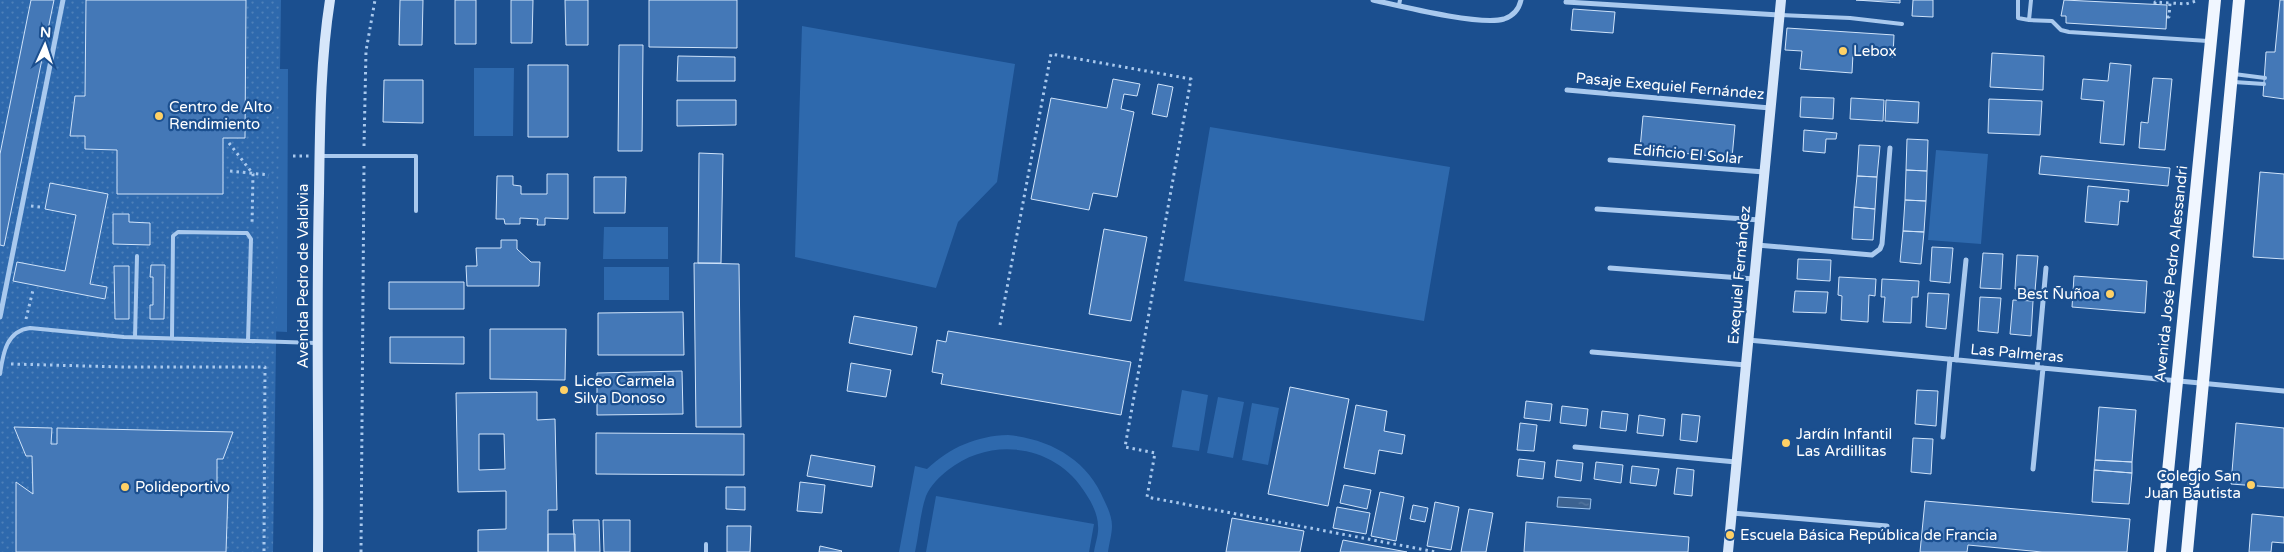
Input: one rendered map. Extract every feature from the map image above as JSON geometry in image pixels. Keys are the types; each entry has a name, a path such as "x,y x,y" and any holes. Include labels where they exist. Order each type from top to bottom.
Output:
{"main road":[{"name":"Avenida José Pedro Alessandri","path":"2160,552 2215,0"},
{"path":"2187,552 2239,0"}],"street":[{"path":"0,317 63,0"},
{"name":"Avenida Pedro de Valdivia","path":"318,552 319,156 324,48 330,0"},
{"path":"1372,0 1399,3 1482,21 1502,19 1513,15 1521,1"},
{"name":"Exequiel Fernández","path":"1728,552 1781,0"},
{"path":"1566,2 1780,14"},
{"name":"Pasaje Exequiel Fernández","path":"1567,90 1770,108"},
{"path":"1757,245 1872,255 1877,252 1882,244 1890,148"},
{"name":"Edificio El Solar","path":"1610,160 1764,172"},
{"path":"1597,209 1760,220"},
{"path":"1943,437 1966,260"},
{"path":"1610,268 1754,279"},
{"path":"2033,469 2046,268"},
{"name":"Las Palmeras","path":"1748,340 2284,392"},
{"path":"1592,352 1746,365"},
{"path":"1575,447 1736,462"},
{"path":"1732,513 1887,526"}],"lane":[{"path":"2018,0 2018,18 2052,21 2061,30 2068,32 2210,42"},
{"path":"2029,20 2030,0"},
{"path":"1780,14 1850,18 1902,24"},
{"path":"2232,78 2237,76 2265,78"},
{"path":"2232,78 2238,82 2264,84"},
{"path":"319,156 416,156 416,211"},
{"path":"172,338 172,240 175,234 182,232 243,233 251,239 248,341"},
{"path":"135,337 137,256"},
{"path":"0,374 6,344 11,337 24,329 135,337 318,343"},
{"path":"706,544 706,552"}],"path":[{"path":"361,552 366,51 375,0"},
{"path":"2155,4 2155,2 2186,4 2196,1"},
{"path":"2167,17 2169,17 2170,3"},
{"path":"1000,324 1051,54 1191,79 1125,447 1155,453 1147,497 1436,552"},
{"path":"229,143 253,174 252,226 249,236"},
{"path":"230,171 270,175"},
{"path":"24,329 33,290"},
{"path":"2,362 124,367 265,367 264,552"}],"shaded area":[{"path":"0,0 281,0 273,552 0,552"},
{"path":"802,26 1015,64 997,182 958,222 936,288 795,257"},
{"path":"474,68 514,68 513,136 474,136"},
{"path":"250,69 288,69 287,332 267,331"},
{"path":"1210,127 1450,167 1424,321 1184,281"},
{"path":"1936,150 1988,154 1981,244 1928,240"},
{"path":"604,227 668,227 668,259 603,259"},
{"path":"604,267 669,267 669,300 604,300"},
{"path":"1182,390 1208,395 1199,451 1172,447"},
{"path":"1218,397 1244,402 1233,458 1207,453"},
{"path":"1252,403 1279,408 1268,465 1242,460"},
{"path":"1008,435 1024,437 1053,447 1078,463 1088,474 1097,486 1111,516 1112,529 1108,552 1094,552 1098,532 1097,518 1088,498 1074,477 1058,465 1041,456 1023,450 1003,449 984,452 965,459 939,478 926,496 915,552 899,552 915,466 927,469 936,461 964,444 975,440"},
{"path":"936,496 1094,524 1089,552 926,552"}],"water":[{"path":"1558,497 1591,499 1590,509 1557,507"}],"building":[{"path":"31,0 54,0 4,246 0,245 0,154"},
{"name":"Centro de Alto Rendimiento","path":"86,0 246,0 245,138 223,138 223,194 117,194 117,150 85,149 85,136 70,136 75,96 85,96"},
{"path":"400,0 423,0 422,45 399,45"},
{"path":"455,0 476,0 476,44 455,44"},
{"path":"511,0 533,0 532,43 511,43"},
{"path":"565,0 588,0 588,45 566,45"},
{"path":"649,0 737,0 737,48 649,47"},
{"path":"1856,0 1900,0 1900,3"},
{"path":"1913,0 1933,0 1933,17 1912,16"},
{"path":"2064,0 2167,5 2166,29 2066,23 2066,16 2061,16"},
{"path":"2280,0 2284,0 2284,99 2263,96 2266,52 2275,52"},
{"path":"1573,9 1615,12 1613,33 1571,30"},
{"name":"Lebox","path":"1787,28 1894,35 1893,57 1853,54 1852,73 1800,69 1802,51 1785,50"},
{"path":"619,45 643,45 642,151 618,151"},
{"path":"1992,53 2044,56 2043,90 1990,87"},
{"path":"678,56 735,57 735,81 677,81"},
{"path":"2110,63 2131,65 2124,145 2100,143 2104,101 2081,99 2083,79 2108,81"},
{"path":"528,65 568,65 568,137 528,137"},
{"path":"2153,78 2172,79 2165,150 2139,148 2141,122 2148,123"},
{"path":"1113,79 1140,84 1137,96 1124,94 1121,109 1134,112 1117,197 1093,193 1089,210 1031,199 1051,98 1107,108"},
{"path":"384,80 423,80 423,123 383,122"},
{"path":"1158,84 1173,87 1167,117 1152,114"},
{"path":"1801,97 1834,98 1833,119 1800,117"},
{"path":"1851,98 1884,100 1883,121 1850,119"},
{"path":"1989,99 2042,101 2040,135 1988,133"},
{"path":"677,100 736,100 736,125 677,126"},
{"path":"1886,100 1919,102 1918,123 1885,121"},
{"path":"1643,116 1735,125 1732,158 1640,149"},
{"path":"1804,130 1837,133 1836,139 1826,139 1825,153 1803,151"},
{"path":"1907,139 1928,140 1927,171 1906,170"},
{"path":"1859,145 1880,146 1877,177 1857,176"},
{"path":"699,153 723,154 721,263 698,263"},
{"path":"2041,156 2170,168 2168,186 2039,174"},
{"path":"1906,170 1927,171 1926,201 1905,200"},
{"path":"2260,172 2284,174 2284,259 2253,257"},
{"path":"547,174 568,174 568,219 545,218 545,225 537,225 538,219 520,218 520,224 505,224 504,219 496,219 497,176 513,176 513,185 521,186 521,194 547,194"},
{"path":"1857,176 1877,177 1875,209 1854,207"},
{"path":"594,177 626,177 625,213 594,213"},
{"path":"50,183 108,194 90,284 107,287 105,299 13,281 17,262 65,271 76,215 45,209"},
{"path":"2088,186 2129,190 2128,202 2120,201 2118,225 2085,222"},
{"path":"1905,200 1926,201 1924,232 1903,231"},
{"path":"1854,207 1875,209 1873,240 1852,239"},
{"path":"113,214 129,214 129,222 150,223 150,245 113,244"},
{"path":"1104,229 1147,237 1131,321 1089,314"},
{"path":"1903,231 1924,232 1921,264 1900,262"},
{"path":"501,240 517,240 517,249 531,262 540,262 539,286 467,286 466,266 477,266 476,248 501,248"},
{"path":"1932,247 1953,248 1950,283 1930,281"},
{"path":"1983,253 2003,254 2001,289 1980,288"},
{"path":"2017,255 2038,256 2035,291 2015,289"},
{"path":"1798,259 1831,260 1830,281 1797,279"},
{"path":"694,263 739,264 741,427 696,427"},
{"path":"151,265 165,265 164,319 150,319 150,305 153,305 153,277 150,277"},
{"path":"114,266 129,266 129,319 115,319"},
{"name":"Best Ñuñoa","path":"2074,276 2147,281 2145,313 2072,307"},
{"path":"1839,277 1876,279 1875,296 1869,295 1868,322 1841,320 1842,296 1838,295"},
{"path":"1882,279 1919,281 1918,297 1912,297 1911,323 1883,322 1885,297 1881,297"},
{"path":"389,282 464,282 464,309 389,309"},
{"path":"1795,291 1828,292 1826,313 1793,312"},
{"path":"1928,293 1949,294 1946,329 1926,327"},
{"path":"1980,297 2001,298 1998,333 1978,331"},
{"path":"2013,300 2033,301 2031,336 2010,334"},
{"path":"683,312 684,355 598,355 598,313"},
{"path":"854,316 917,327 912,355 849,343"},
{"path":"490,329 566,329 565,380 490,379"},
{"path":"948,331 1131,362 1121,415 941,384 943,374 932,372 937,340 946,342"},
{"path":"390,337 464,337 464,364 390,363"},
{"path":"851,363 891,370 886,397 847,391"},
{"path":"682,371 683,414 597,415 597,373"},
{"path":"1290,387 1349,399 1328,506 1268,494"},
{"path":"1917,390 1938,391 1936,426 1915,424"},
{"path":"537,392 537,420 555,419 557,510 548,510 548,552 478,552 478,530 506,529 506,491 458,492 456,393","holes":["479,434 504,434 505,469 479,470"]},
{"path":"1526,401 1552,404 1550,421 1524,418"},
{"path":"1356,405 1387,411 1384,431 1405,435 1402,454 1379,450 1375,474 1344,468"},
{"path":"1562,406 1588,409 1586,426 1560,423"},
{"path":"2099,407 2136,410 2132,462 2095,460"},
{"path":"1602,411 1628,414 1626,431 1600,428"},
{"path":"1682,414 1700,416 1697,442 1680,440"},
{"path":"1639,415 1665,419 1663,436 1637,433"},
{"path":"1520,423 1537,425 1534,451 1517,450"},
{"path":"2236,423 2284,428 2284,488 2231,484"},
{"name":"Polideportivo","path":"14,427 52,428 51,444 57,444 57,428 233,432 223,459 217,459 217,492 228,492 226,552 16,552 16,482 33,494 32,456 26,456"},
{"path":"596,433 744,434 744,475 596,474"},
{"path":"1913,438 1933,439 1931,474 1911,472"},
{"path":"811,455 875,466 872,487 807,476"},
{"path":"1519,459 1545,462 1543,479 1517,476"},
{"path":"1557,460 1583,463 1581,481 1555,477"},
{"path":"2095,460 2132,462 2132,473 2094,470"},
{"path":"1596,462 1623,465 1621,483 1594,479"},
{"path":"1632,466 1659,469 1656,486 1630,483"},
{"path":"1677,468 1694,470 1692,496 1674,494"},
{"path":"2094,470 2132,473 2129,504 2092,502"},
{"path":"800,482 825,485 822,513 797,511"},
{"path":"1344,485 1371,490 1367,509 1340,503"},
{"path":"726,487 745,487 745,510 726,509"},
{"path":"1380,492 1404,497 1396,541 1371,536"},
{"path":"1925,501 2130,519 2127,552 2042,552 1968,545 1967,552 1920,552"},
{"path":"1435,502 1459,507 1451,550 1427,546"},
{"path":"1413,505 1428,508 1425,522 1410,519"},
{"path":"1337,507 1370,513 1366,534 1333,528"},
{"path":"1469,509 1493,513 1486,552 1461,552"},
{"path":"2252,514 2284,517 2284,543 2272,542 2271,552 2249,552"},
{"path":"1232,518 1304,531 1300,552 1226,552"},
{"path":"573,520 599,520 600,552 575,552"},
{"path":"603,520 630,520 630,552 604,552"},
{"path":"1526,522 1689,537 1688,552 1524,552"},
{"path":"727,526 751,526 750,552 727,552"},
{"path":"548,534 575,534 575,552 548,552"},
{"path":"1343,540 1407,552 1340,552"},
{"path":"820,546 842,551 819,552"}],"place":[{"name":"Lebox","path":"1843,51"},
{"name":"Centro de Alto Rendimiento","path":"159,116"},
{"name":"Best Ñuñoa","path":"2110,294"},
{"name":"Liceo Carmela Silva Donoso","path":"564,390"},
{"name":"Jardín Infantil Las Ardillitas","path":"1786,443"},
{"name":"Colegio San Juan Bautista","path":"2251,485"},
{"name":"Polideportivo","path":"125,487"},
{"name":"Escuela Básica República de Francia","path":"1730,535"}]}
